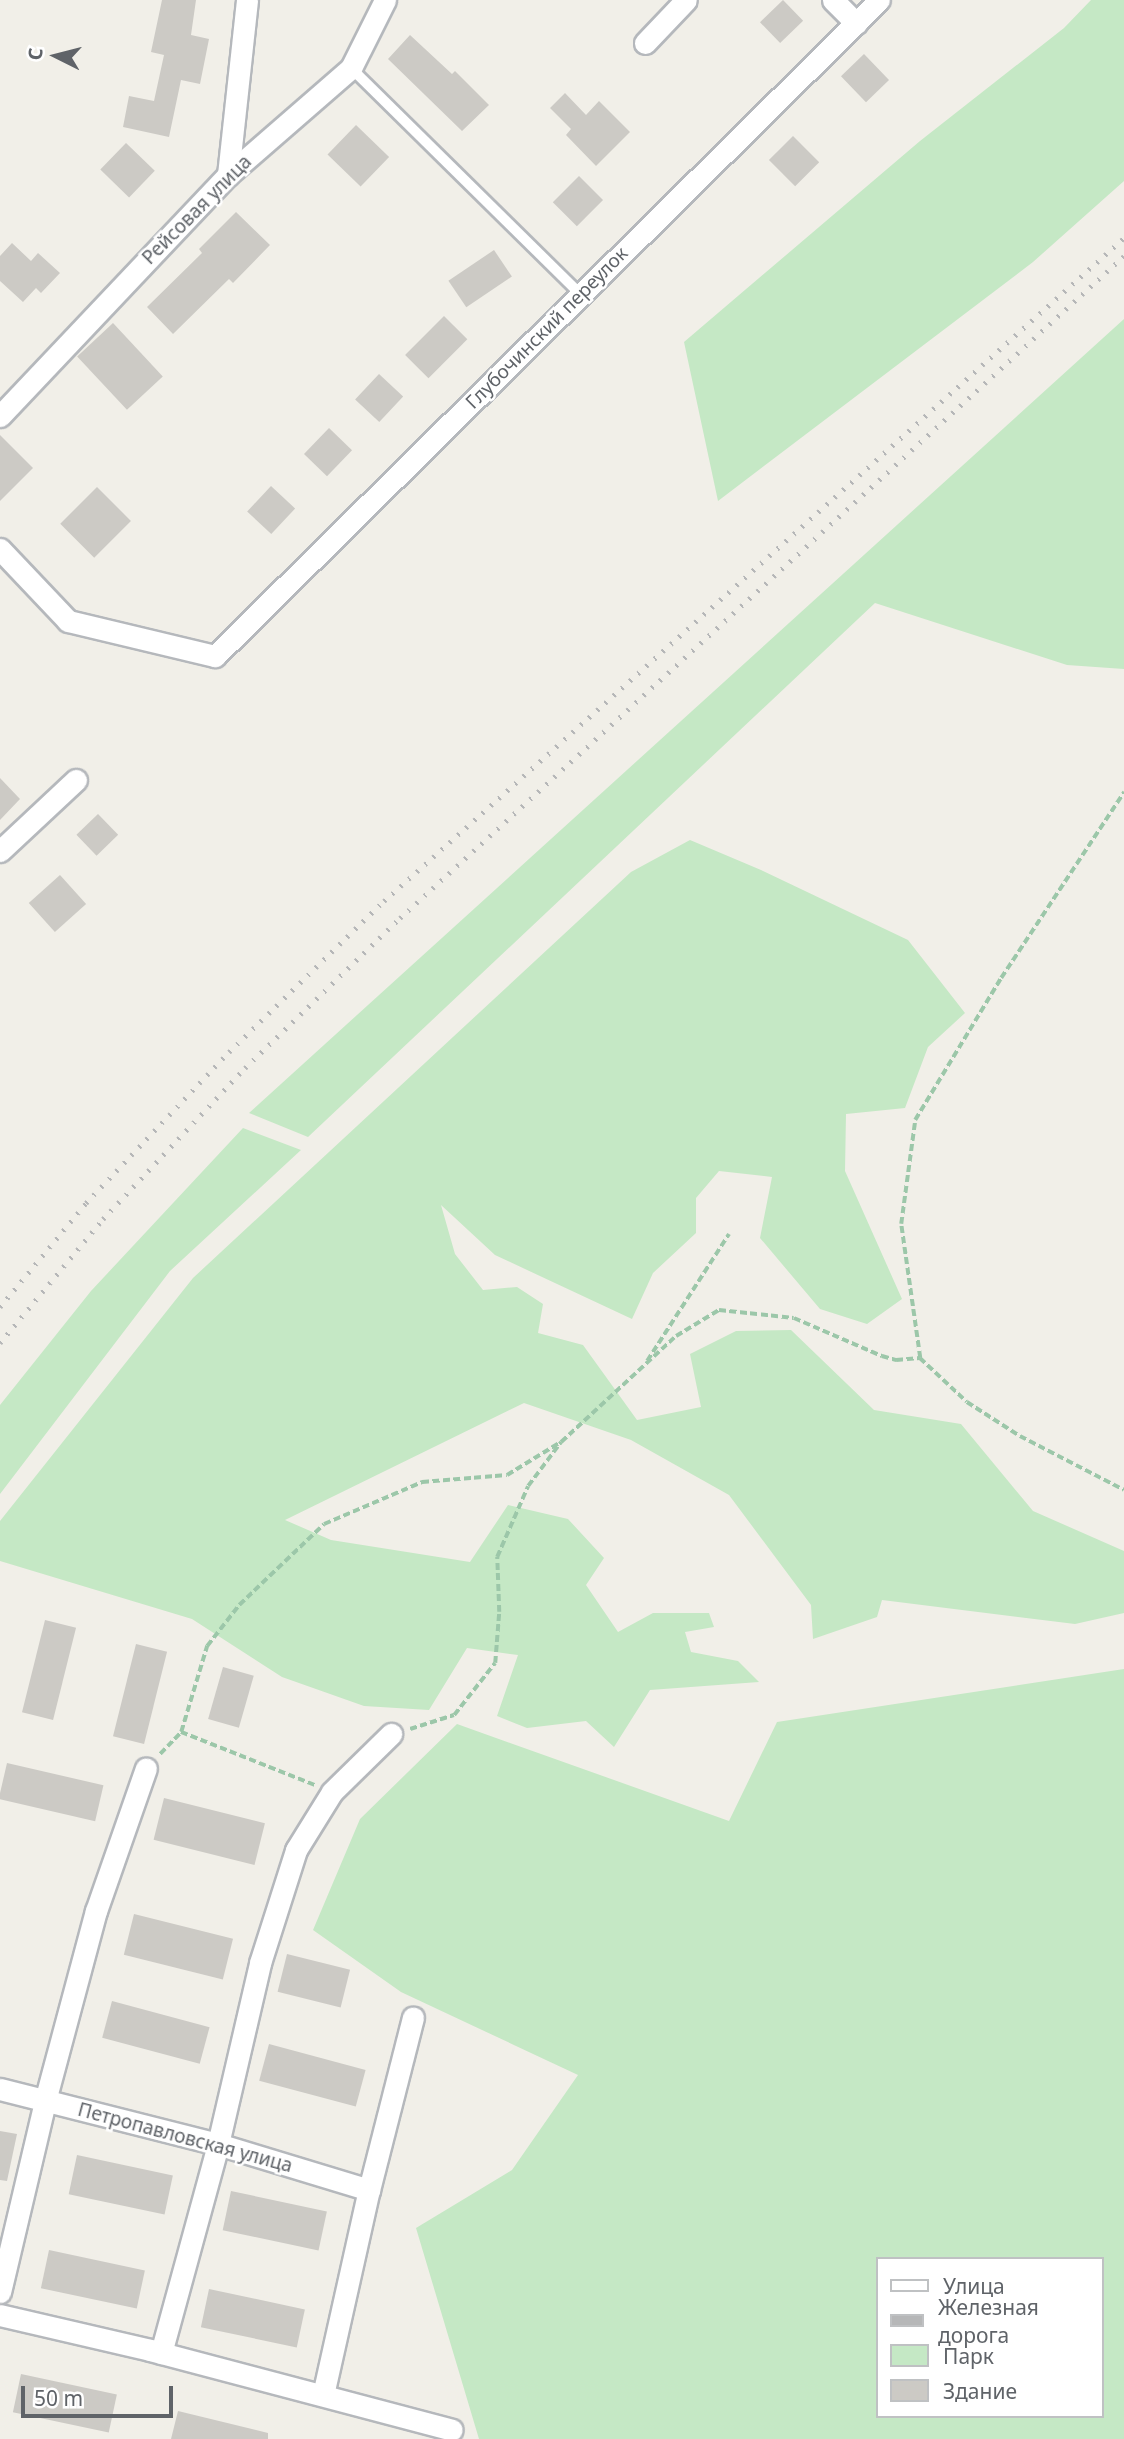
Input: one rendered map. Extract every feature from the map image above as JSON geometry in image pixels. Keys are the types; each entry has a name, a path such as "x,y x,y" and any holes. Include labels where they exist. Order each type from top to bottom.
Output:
{"street":[{"path":"228,175 247,0"},
{"name":"Рейсовая улица","path":"0,416 228,175 351,68 385,0"},
{"path":"645,43 686,0"},
{"path":"833,0 856,23"},
{"name":"Глубочинский переулок","path":"0,549 68,621 215,656 879,0"},
{"path":"0,851 76,780"},
{"path":"161,2353 218,2144 260,1963 296,1850 332,1792 391,1734"},
{"path":"0,2292 45,2101 96,1911 146,1768"},
{"path":"323,2395 369,2190 413,2018"},
{"name":"Петропавловская улица","path":"0,2089 218,2144 369,2190"},
{"path":"0,2315 161,2353 452,2430"}],"lane":[{"path":"351,68 581,295"}],"path":[{"path":"1124,792 1000,978 915,1120 901,1224 920,1358 977,1409 1020,1436 1124,1490"},
{"path":"643,1366 729,1234"},
{"path":"391,1734 454,1716 495,1663 499,1612 497,1557 528,1486 561,1442 676,1336 719,1310 794,1318 889,1358 920,1358"},
{"path":"146,1768 181,1732 207,1647 239,1605 324,1524 422,1482 507,1475 561,1442"},
{"path":"181,1732 332,1792"}],"green space":[{"path":"1091,0 1124,0 1124,181 1033,262 718,501 684,342 920,141 1064,28"},
{"path":"1124,319 1124,669 1067,665 875,603 308,1137 249,1113"},
{"path":"690,840 761,870 908,940 965,1013 928,1047 905,1108 846,1114 845,1171 902,1299 867,1324 820,1309 760,1238 772,1177 719,1171 696,1198 696,1233 653,1273 632,1319 495,1255 441,1205 455,1254 483,1290 517,1287 543,1304 538,1333 583,1345 637,1420 701,1407 690,1354 736,1331 791,1330 874,1410 961,1424 1033,1511 1124,1551 1124,1613 1075,1624 882,1600 877,1617 813,1639 811,1605 729,1495 631,1440 524,1403 285,1520 331,1540 470,1562 508,1505 568,1519 604,1558 586,1585 618,1632 653,1613 709,1613 714,1627 685,1632 691,1652 738,1661 759,1682 650,1690 614,1747 586,1721 527,1728 497,1716 518,1655 467,1648 429,1710 364,1706 282,1677 192,1619 0,1561 0,1521 193,1278 631,872"},
{"path":"243,1128 301,1150 170,1271 0,1494 0,1405 91,1291"},
{"path":"1124,1669 1124,2439 479,2439 416,2228 512,2170 578,2075 401,1992 313,1930 360,1819 457,1724 729,1821 777,1722"}],"building":[{"path":"162,0 196,0 191,35 209,39 200,84 181,80 169,137 123,127 129,96 154,101 164,55 151,52"},
{"path":"783,0 803,21 780,43 760,22"},
{"path":"410,35 452,74 455,71 489,105 462,131 388,59"},
{"path":"864,54 889,80 866,102 841,76"},
{"path":"565,93 586,115 599,101 630,132 596,166 566,135 571,129 550,108"},
{"path":"356,125 389,157 361,186 328,154"},
{"path":"793,136 819,162 795,186 769,160"},
{"path":"126,143 155,171 129,197 100,170"},
{"path":"579,176 603,200 577,226 553,202"},
{"path":"236,212 270,245 233,283 229,279 173,334 147,307 202,253 199,249"},
{"path":"12,243 31,261 38,253 60,273 41,293 36,288 23,302 0,281 0,256"},
{"path":"494,250 512,277 466,307 448,281"},
{"path":"444,316 467,339 428,378 405,355"},
{"path":"113,323 163,376 127,410 77,356"},
{"path":"379,374 403,397 379,422 355,400"},
{"path":"329,428 352,450 327,476 304,454"},
{"path":"0,435 33,468 0,501"},
{"path":"271,486 295,509 271,534 247,512"},
{"path":"97,487 131,521 94,558 60,524"},
{"path":"0,778 20,799 0,820"},
{"path":"98,814 118,835 97,856 76,835"},
{"path":"60,875 86,904 55,932 29,903"},
{"path":"45,1620 76,1628 53,1720 22,1712"},
{"path":"136,1644 167,1652 144,1744 113,1736"},
{"path":"223,1667 254,1676 239,1728 208,1719"},
{"path":"7,1763 103,1785 95,1821 0,1799"},
{"path":"164,1798 265,1823 255,1865 154,1840"},
{"path":"134,1914 233,1939 223,1979 124,1955"},
{"path":"287,1954 350,1970 341,2008 278,1992"},
{"path":"112,2001 210,2027 200,2064 102,2038"},
{"path":"269,2044 366,2070 356,2107 259,2081"},
{"path":"0,2131 17,2134 7,2181 0,2180"},
{"path":"77,2155 173,2175 165,2215 69,2194"},
{"path":"231,2191 327,2211 319,2251 223,2230"},
{"path":"49,2250 145,2270 137,2309 41,2288"},
{"path":"209,2289 305,2309 297,2348 201,2327"},
{"path":"21,2374 117,2394 109,2433 13,2412"},
{"path":"178,2411 268,2433 268,2439 171,2439"}],"railway":[{"path":"0,1307 86,1203 229,1052 384,901 1124,238"},
{"path":"0,1343 103,1219 245,1068 400,918 1124,256"}]}
